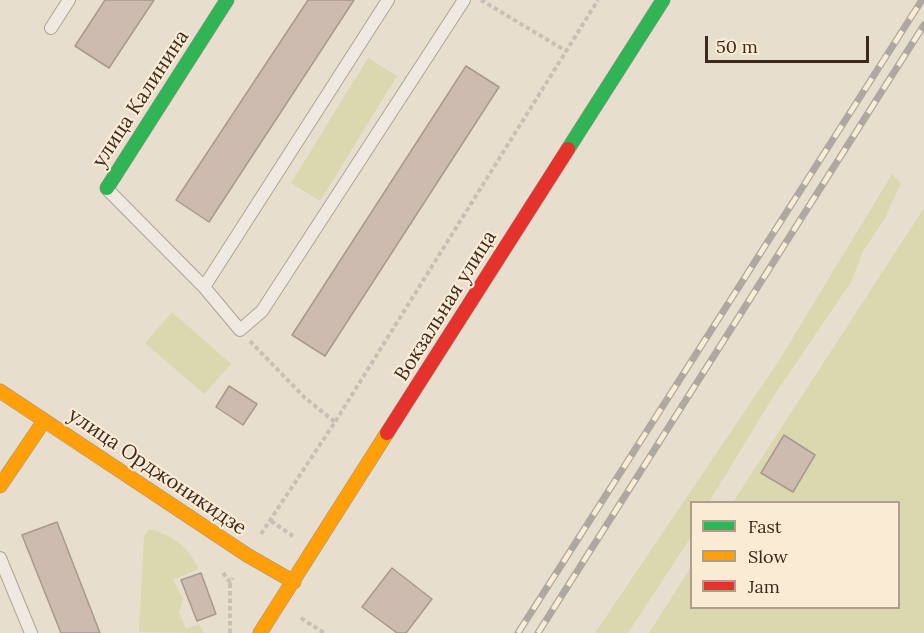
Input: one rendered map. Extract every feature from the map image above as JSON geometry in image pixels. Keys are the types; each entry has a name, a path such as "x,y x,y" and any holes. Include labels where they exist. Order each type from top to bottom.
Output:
{"street":[{"name":"улица Калинина","path":"107,188 227,0"},
{"name":"Вокзальная улица","path":"260,633 663,0"},
{"name":"улица Орджоникидзе","path":"0,391 247,555 294,582"},
{"path":"0,486 45,421"}],"lane":[{"path":"51,28 69,0"},
{"path":"204,287 388,0"},
{"path":"107,188 204,287 240,330 262,311 464,0"},
{"path":"0,558 31,633"}],"path":[{"path":"481,0 566,51"},
{"path":"230,633 230,582 335,422 598,0"},
{"path":"240,330 304,397 335,422"},
{"path":"218,567 230,582"},
{"path":"298,616 324,633"}],"shaded area":[{"path":"368,58 397,76 320,201 291,183"},
{"path":"892,174 901,183 884,220 863,251 851,282 773,397 710,501 690,501 690,539 628,633 595,633 780,359"},
{"path":"924,208 924,633 649,633 690,569 690,609 900,609 900,501 734,501"},
{"path":"172,312 231,364 204,394 145,343"},
{"path":"149,529 173,538 195,561 198,569 173,580 183,599 179,612 186,629 199,624 204,633 139,632 144,536"}],"building":[{"path":"105,0 154,0 109,68 75,46"},
{"path":"308,0 354,0 209,222 176,200"},
{"path":"466,66 499,87 325,356 292,335"},
{"path":"229,386 257,404 243,425 216,407"},
{"path":"784,435 815,455 793,492 761,473"},
{"path":"57,522 100,633 61,633 22,535"},
{"path":"392,568 432,599 406,633 397,633 362,607"},
{"path":"201,573 216,614 197,621 181,580"}],"railway":[{"path":"518,633 922,0"},
{"path":"538,633 924,25"}],"traffic: fast":[{"path":"107,188 227,0"},
{"path":"568,149 663,0"}],"traffic: slow":[{"path":"0,391 247,555 294,582"},
{"path":"0,486 44,421"},
{"path":"260,633 387,433"}],"traffic: jam":[{"path":"387,433 568,149"}]}
